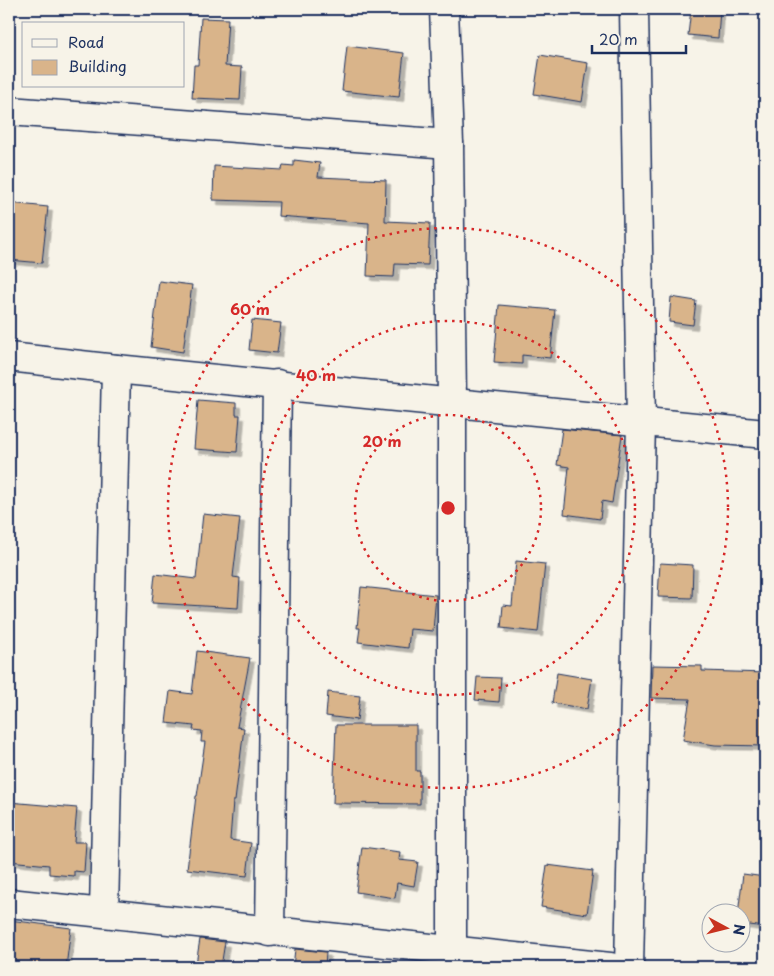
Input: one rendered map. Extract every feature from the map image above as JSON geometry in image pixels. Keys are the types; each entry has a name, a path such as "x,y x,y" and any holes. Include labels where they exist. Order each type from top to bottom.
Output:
{"street":[{"path":"444,9 449,144 452,401 452,959"},
{"path":"629,967 641,422 634,9"},
{"path":"9,111 449,144"},
{"path":"9,356 116,369 452,401 765,434"},
{"path":"104,912 116,369"},
{"path":"270,932 277,384"},
{"path":"9,904 104,912 270,932 452,959 610,967"}],"building":[{"path":"691,9 720,9 718,38 688,35"},
{"path":"201,18 228,19 225,66 242,67 240,100 192,98 194,65 198,65"},
{"path":"347,46 404,53 399,97 342,91"},
{"path":"540,55 588,63 582,102 534,94"},
{"path":"294,160 320,163 318,177 386,180 385,221 430,223 428,265 395,264 394,277 367,276 369,223 278,216 279,202 213,200 214,166 282,170 283,165 294,166"},
{"path":"9,203 48,207 42,263 9,260"},
{"path":"159,281 192,285 183,352 151,347"},
{"path":"671,297 696,301 693,325 669,322"},
{"path":"499,305 555,310 550,358 522,355 522,364 494,362"},
{"path":"252,320 281,323 277,353 249,350"},
{"path":"198,400 236,403 236,415 240,415 237,452 194,449"},
{"path":"562,429 622,435 612,503 602,501 600,519 564,514 569,467 557,465"},
{"path":"203,514 240,518 233,577 240,578 238,608 152,603 155,574 196,579"},
{"path":"516,561 545,564 538,632 501,628 503,605 512,606"},
{"path":"660,563 693,565 692,598 658,597"},
{"path":"361,587 436,595 433,631 410,629 408,648 358,642 360,628 357,628"},
{"path":"197,651 250,658 237,727 244,728 235,801 233,801 230,840 251,843 247,876 187,869 205,742 201,742 202,731 193,730 194,726 166,723 170,691 192,694"},
{"path":"652,665 702,666 702,671 765,673 765,746 715,745 683,740 690,699 651,698"},
{"path":"557,673 592,679 587,709 552,703"},
{"path":"477,677 501,678 499,702 475,700"},
{"path":"328,692 360,696 357,720 326,716"},
{"path":"336,725 416,725 416,771 420,771 420,804 333,803"},
{"path":"9,802 77,808 74,842 86,842 84,872 74,871 74,876 49,874 49,865 9,861"},
{"path":"362,847 400,852 399,860 418,862 414,886 397,883 395,898 356,892"},
{"path":"547,865 593,871 587,914 541,907"},
{"path":"743,874 765,877 765,927 752,925 752,904 739,904"},
{"path":"9,920 71,928 66,967 9,967"},
{"path":"200,939 225,942 221,967 196,964"},
{"path":"295,949 326,952 325,967 293,967"}]}
